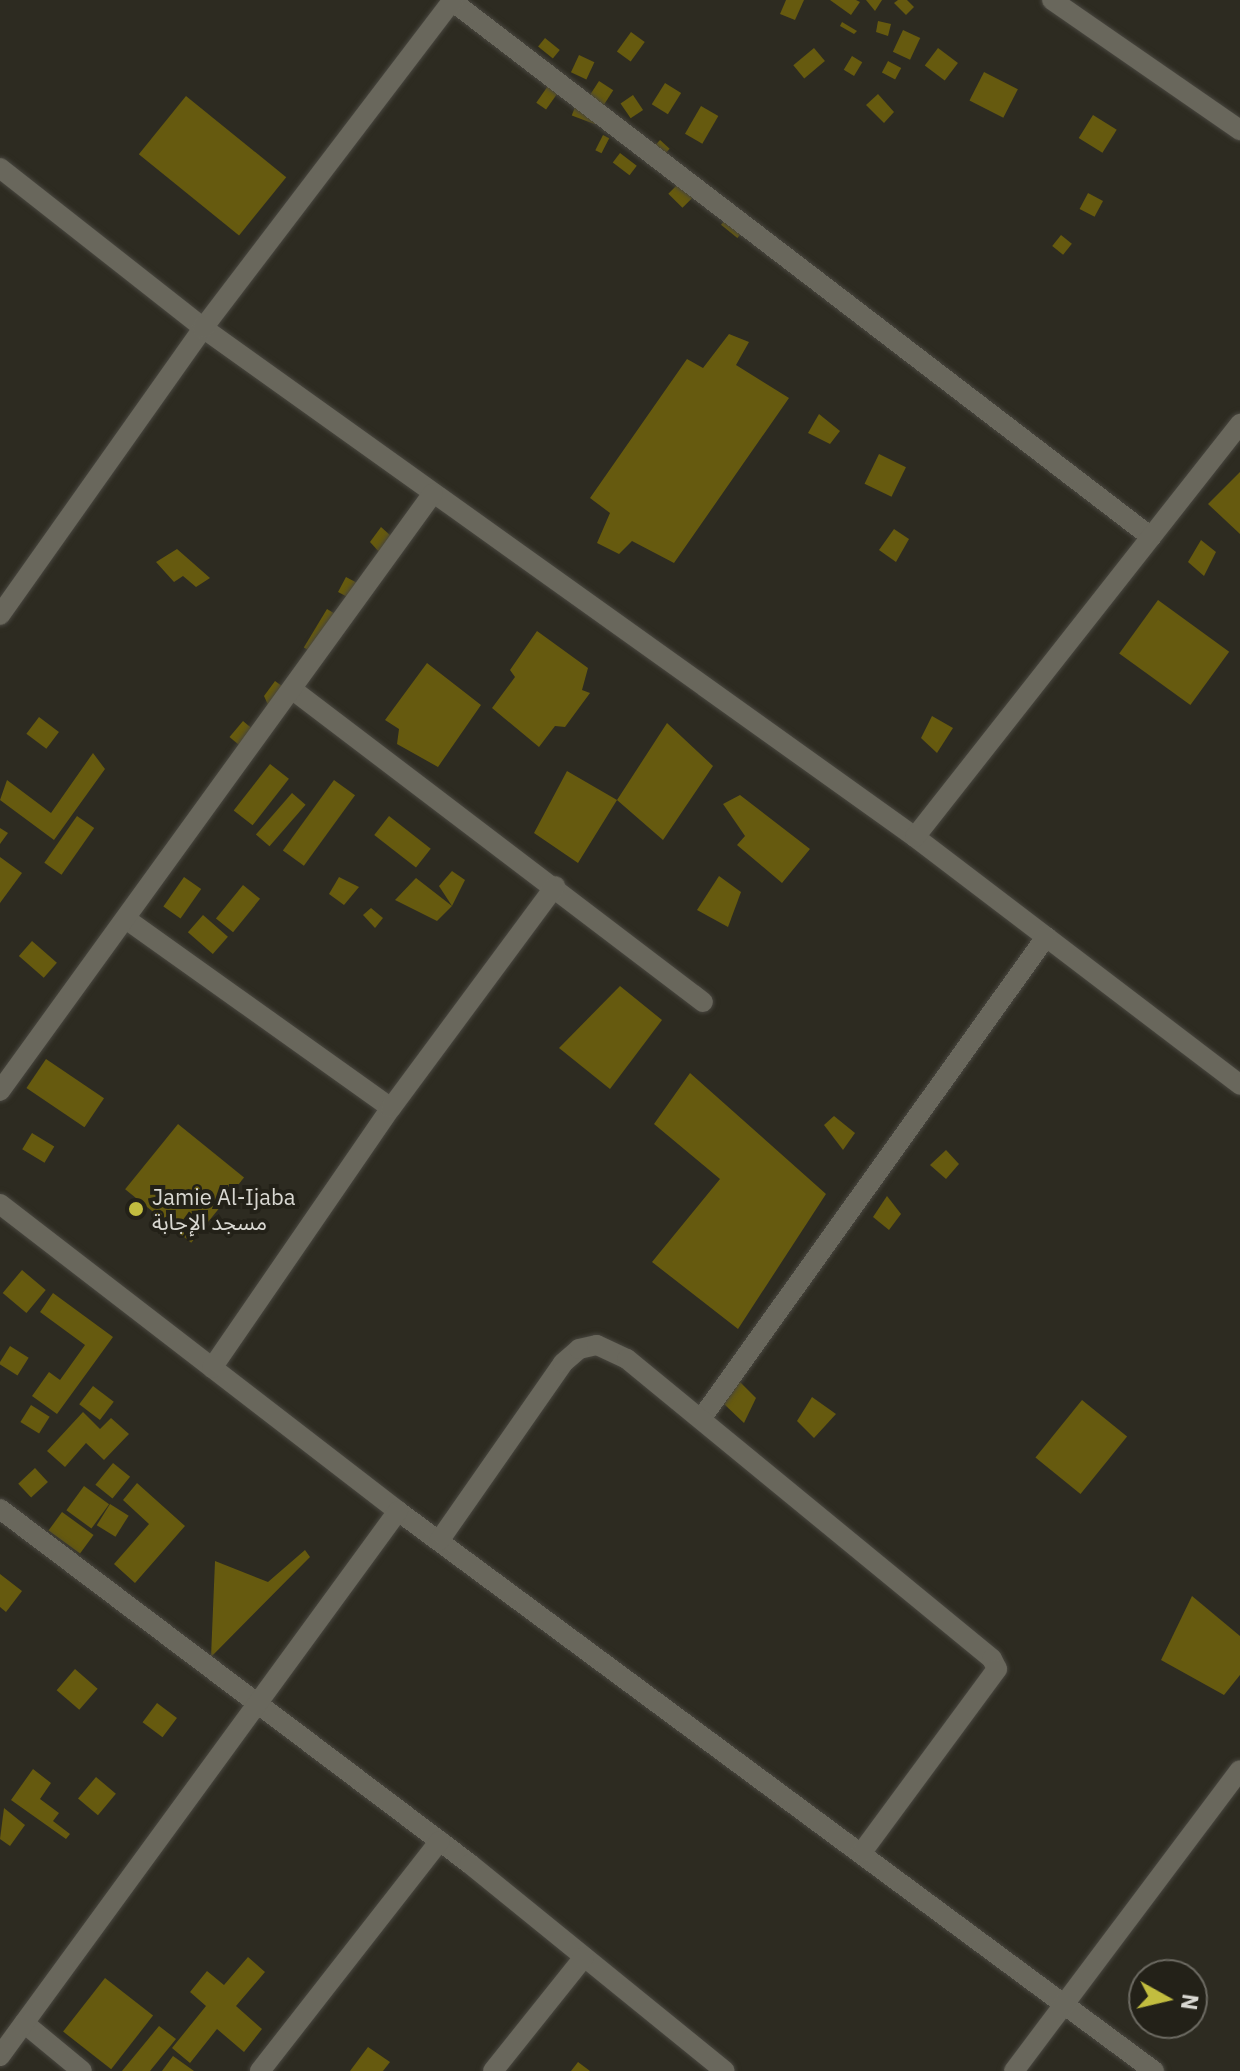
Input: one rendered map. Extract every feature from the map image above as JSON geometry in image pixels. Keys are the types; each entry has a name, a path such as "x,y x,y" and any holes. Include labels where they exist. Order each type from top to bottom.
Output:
{"street":[{"path":"4,602 203,328 452,0 1151,537"},
{"path":"1052,0 1240,130"},
{"path":"0,168 203,328 915,837 1240,1085"},
{"path":"915,837 1240,424"},
{"path":"0,1091 433,493"},
{"path":"293,690 555,886 703,1002"},
{"path":"212,1368 391,1108 555,886"},
{"path":"126,919 391,1108"},
{"path":"701,1419 1046,937"},
{"path":"0,1204 398,1511 1069,2003 1154,2071"},
{"path":"439,1541 563,1363 579,1349 597,1345 627,1359 992,1659 997,1669 862,1852"},
{"path":"0,1509 259,1701 440,1841 725,2071"},
{"path":"0,2056 398,1511"},
{"path":"1014,2071 1069,2003 1240,1770"},
{"path":"260,2071 440,1841"},
{"path":"493,2071 584,1957"},
{"path":"24,2023 82,2071"}],"building":[{"path":"786,0 804,0 795,20 780,14"},
{"path":"830,0 856,0 860,2 851,15"},
{"path":"866,0 882,0 875,11"},
{"path":"907,0 914,7 906,15 894,3"},
{"path":"878,21 891,24 888,36 876,32"},
{"path":"842,22 857,31 854,34 840,26"},
{"path":"903,30 920,38 910,60 893,52"},
{"path":"631,32 645,42 631,61 617,51"},
{"path":"545,38 560,50 553,59 538,47"},
{"path":"814,48 825,61 804,78 793,65"},
{"path":"938,48 958,63 945,81 925,66"},
{"path":"579,55 594,62 586,79 571,72"},
{"path":"852,56 862,62 854,76 844,70"},
{"path":"888,61 901,68 895,80 882,72"},
{"path":"984,72 1018,89 1003,118 969,101"},
{"path":"599,81 613,90 600,110 586,101"},
{"path":"550,83 560,90 546,110 536,103"},
{"path":"665,83 681,93 668,114 652,104"},
{"path":"878,94 894,112 884,123 866,105"},
{"path":"633,95 643,110 631,118 621,103"},
{"path":"186,96 286,177 239,235 139,154"},
{"path":"701,106 718,116 702,144 685,134"},
{"path":"575,107 598,116 595,124 572,115"},
{"path":"1093,115 1117,130 1102,153 1079,138"},
{"path":"603,135 609,138 602,153 595,150"},
{"path":"660,140 670,149 658,162 648,153"},
{"path":"620,153 637,166 630,175 613,163"},
{"path":"686,176 700,190 682,208 668,194"},
{"path":"1088,193 1103,201 1095,217 1080,209"},
{"path":"733,210 749,223 737,238 721,225"},
{"path":"1061,235 1072,244 1063,255 1052,246"},
{"path":"729,334 749,342 736,365 789,398 674,563 632,541 619,554 597,543 610,513 590,498 687,359 703,368"},
{"path":"819,414 840,431 830,444 808,433"},
{"path":"879,454 906,467 891,497 865,484"},
{"path":"1240,472 1240,534 1208,504"},
{"path":"381,527 391,536 380,553 370,542"},
{"path":"894,529 909,539 896,562 879,550"},
{"path":"1201,540 1216,552 1204,576 1188,562"},
{"path":"177,549 210,578 196,587 183,576 174,582 156,562"},
{"path":"346,577 359,584 351,599 338,592"},
{"path":"1158,600 1229,652 1190,705 1119,653"},
{"path":"327,609 337,615 314,654 304,648"},
{"path":"537,631 588,668 582,690 590,693 565,727 555,726 539,747 492,708 515,677 510,670"},
{"path":"427,663 481,705 438,767 397,744 399,729 385,720"},
{"path":"275,681 286,689 269,707 264,696"},
{"path":"932,716 953,728 937,753 921,738"},
{"path":"39,717 59,732 46,749 26,734"},
{"path":"243,721 255,731 242,747 230,737"},
{"path":"667,723 713,766 663,840 617,800"},
{"path":"93,753 105,769 54,840 0,800 7,780 51,813"},
{"path":"270,764 289,779 253,825 234,810"},
{"path":"567,771 617,800 578,863 534,833"},
{"path":"334,780 355,795 304,866 283,850"},
{"path":"292,793 306,805 270,846 256,835"},
{"path":"740,795 810,849 782,883 737,845 745,836 723,804"},
{"path":"77,816 94,828 62,875 44,863"},
{"path":"389,816 431,849 416,868 374,835"},
{"path":"0,828 8,833 0,844"},
{"path":"0,857 22,873 0,903"},
{"path":"452,871 465,880 452,906 439,886"},
{"path":"719,876 741,892 728,927 697,910"},
{"path":"184,877 201,889 181,919 163,906"},
{"path":"339,877 359,887 344,905 329,894"},
{"path":"416,878 452,906 437,921 395,900"},
{"path":"243,885 260,899 233,932 216,918"},
{"path":"371,908 383,918 375,928 363,915"},
{"path":"203,915 228,937 213,954 188,932"},
{"path":"32,941 57,963 44,978 19,956"},
{"path":"620,986 662,1020 610,1089 559,1048"},
{"path":"46,1059 104,1098 84,1127 26,1088"},
{"path":"690,1073 826,1194 738,1329 652,1262 720,1179 654,1124"},
{"path":"834,1116 855,1133 843,1150 824,1125"},
{"path":"178,1124 244,1177 191,1243 125,1189"},
{"path":"32,1133 54,1146 45,1163 22,1149"},
{"path":"946,1150 959,1164 946,1179 930,1165"},
{"path":"887,1196 901,1214 889,1230 873,1217"},
{"path":"22,1270 46,1290 26,1313 3,1293"},
{"path":"53,1293 113,1337 57,1414 32,1396 49,1372 60,1380 85,1345 40,1312"},
{"path":"10,1346 29,1358 18,1375 0,1365"},
{"path":"740,1382 756,1398 744,1423 724,1404"},
{"path":"93,1386 114,1402 100,1420 79,1404"},
{"path":"812,1397 836,1414 814,1438 797,1421"},
{"path":"1082,1400 1127,1437 1081,1494 1035,1458"},
{"path":"31,1405 50,1417 39,1434 20,1422"},
{"path":"83,1412 100,1429 111,1418 129,1434 104,1460 86,1443 65,1467 47,1451"},
{"path":"113,1463 130,1477 112,1499 95,1485"},
{"path":"35,1468 48,1482 31,1498 18,1484"},
{"path":"137,1483 185,1526 135,1583 114,1564 149,1524 123,1500"},
{"path":"84,1486 109,1504 91,1528 66,1510"},
{"path":"110,1504 129,1516 115,1537 97,1525"},
{"path":"62,1512 94,1535 80,1554 48,1531"},
{"path":"305,1550 310,1557 211,1657 215,1561 268,1582"},
{"path":"0,1574 22,1591 6,1612 0,1607"},
{"path":"1192,1596 1240,1636 1240,1675 1224,1695 1161,1660"},
{"path":"75,1669 98,1689 79,1710 57,1690"},
{"path":"157,1703 177,1718 163,1737 143,1722"},
{"path":"33,1769 51,1783 40,1799 59,1813 53,1821 70,1834 66,1839 11,1800"},
{"path":"96,1777 116,1794 98,1815 78,1798"},
{"path":"4,1808 25,1825 10,1846 0,1839"},
{"path":"248,1957 265,1972 236,2006 262,2029 244,2052 217,2029 190,2063 172,2048 206,2006 190,1992 207,1971 224,1985"},
{"path":"105,1978 153,2016 111,2069 63,2032"},
{"path":"159,2026 176,2039 150,2071 122,2071"},
{"path":"368,2047 390,2062 383,2071 350,2071"},
{"path":"173,2056 194,2071 162,2071"},
{"path":"578,2062 590,2071 571,2071"}],"place":[{"name":"Jamie Al-Ijaba مسجد الإجابة","path":"136,1209"}]}
